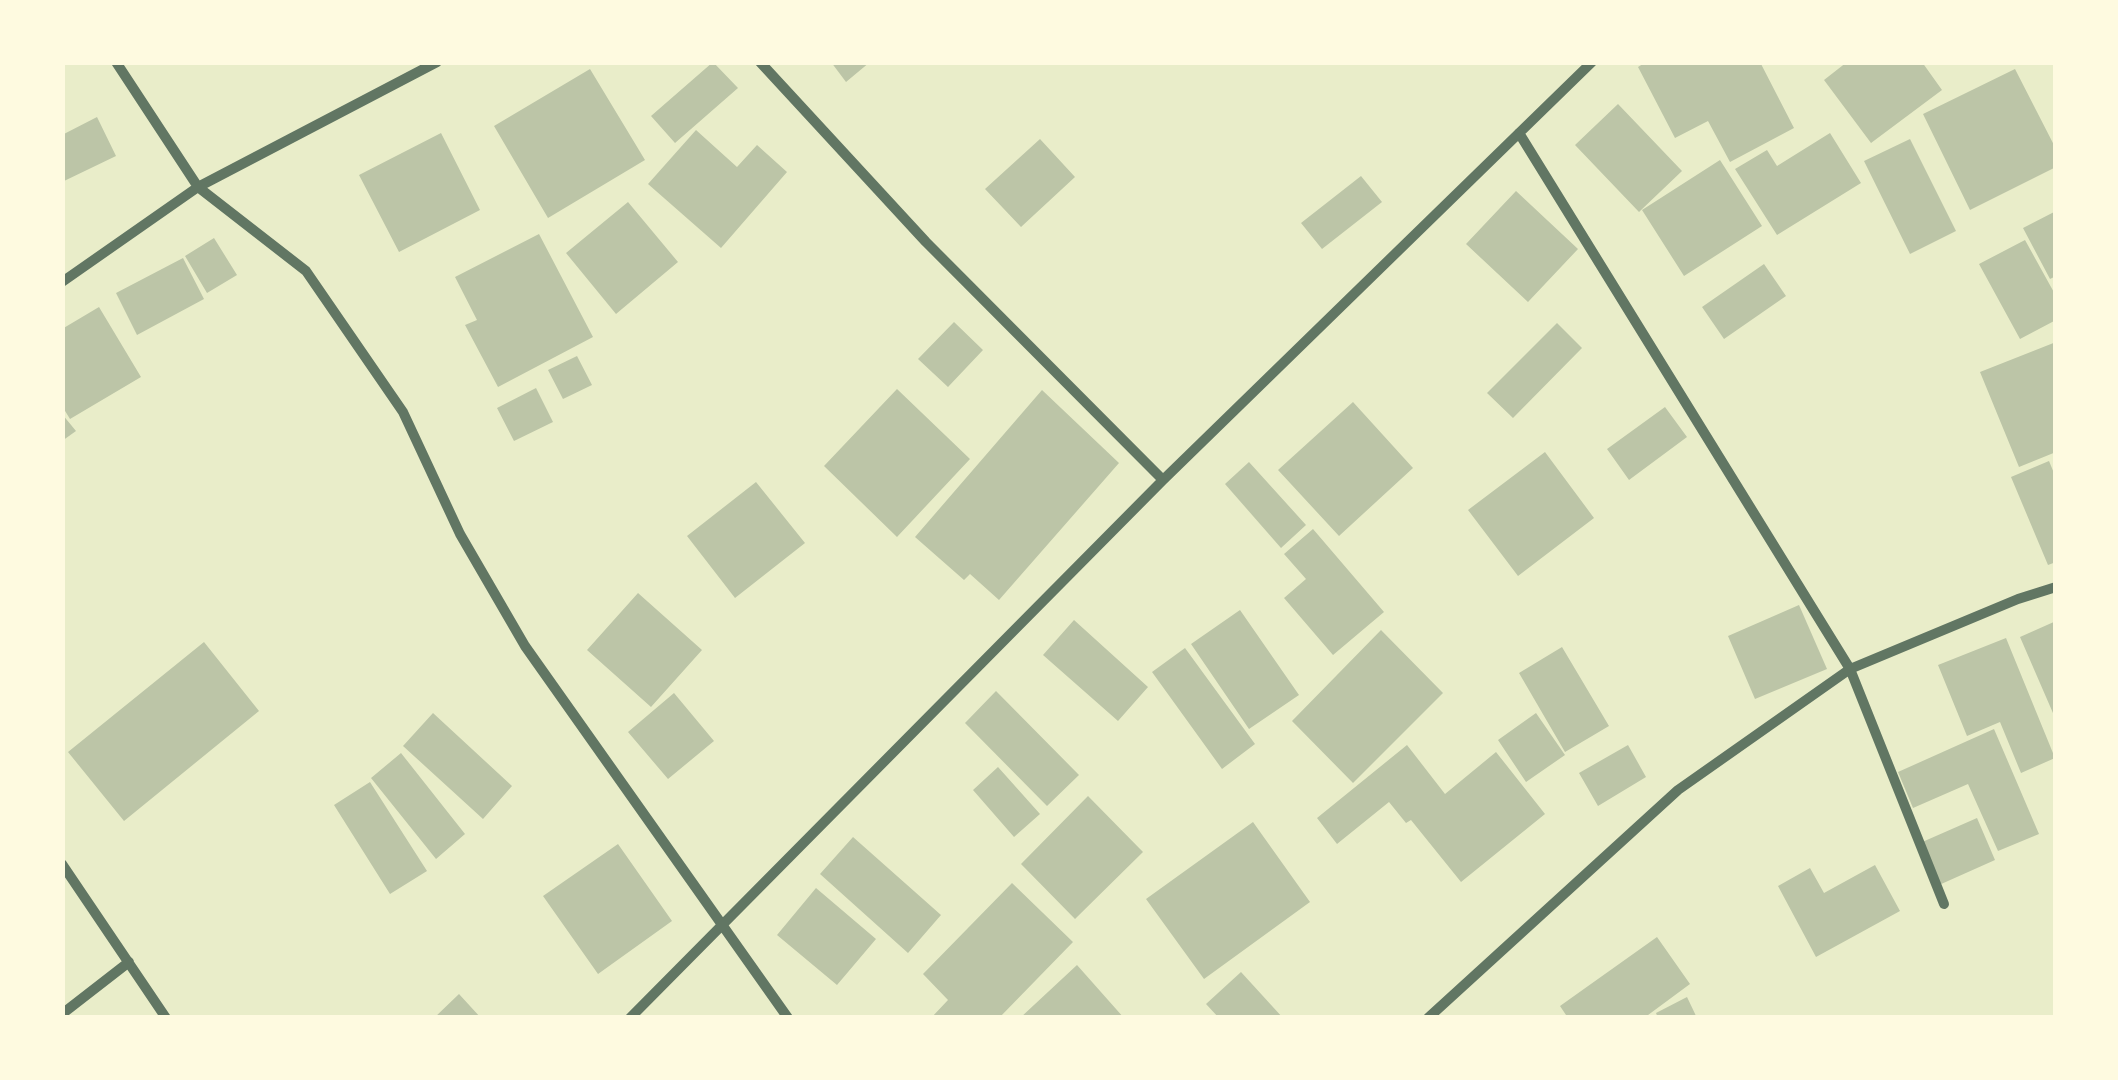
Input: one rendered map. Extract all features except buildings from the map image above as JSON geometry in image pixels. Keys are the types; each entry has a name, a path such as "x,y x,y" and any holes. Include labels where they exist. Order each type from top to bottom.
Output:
{"street":[{"path":"116,62 198,188 306,272 403,412 460,534 524,646 788,1018"},
{"path":"62,282 198,188 437,62"},
{"path":"760,62 926,242 1163,480"},
{"path":"630,1018 1163,480 1592,62"},
{"path":"1519,133 1850,669 1944,904"},
{"path":"1428,1018 1678,790 1850,669 2018,598 2056,587"},
{"path":"62,864 166,1018"},
{"path":"62,1014 128,962"}]}
